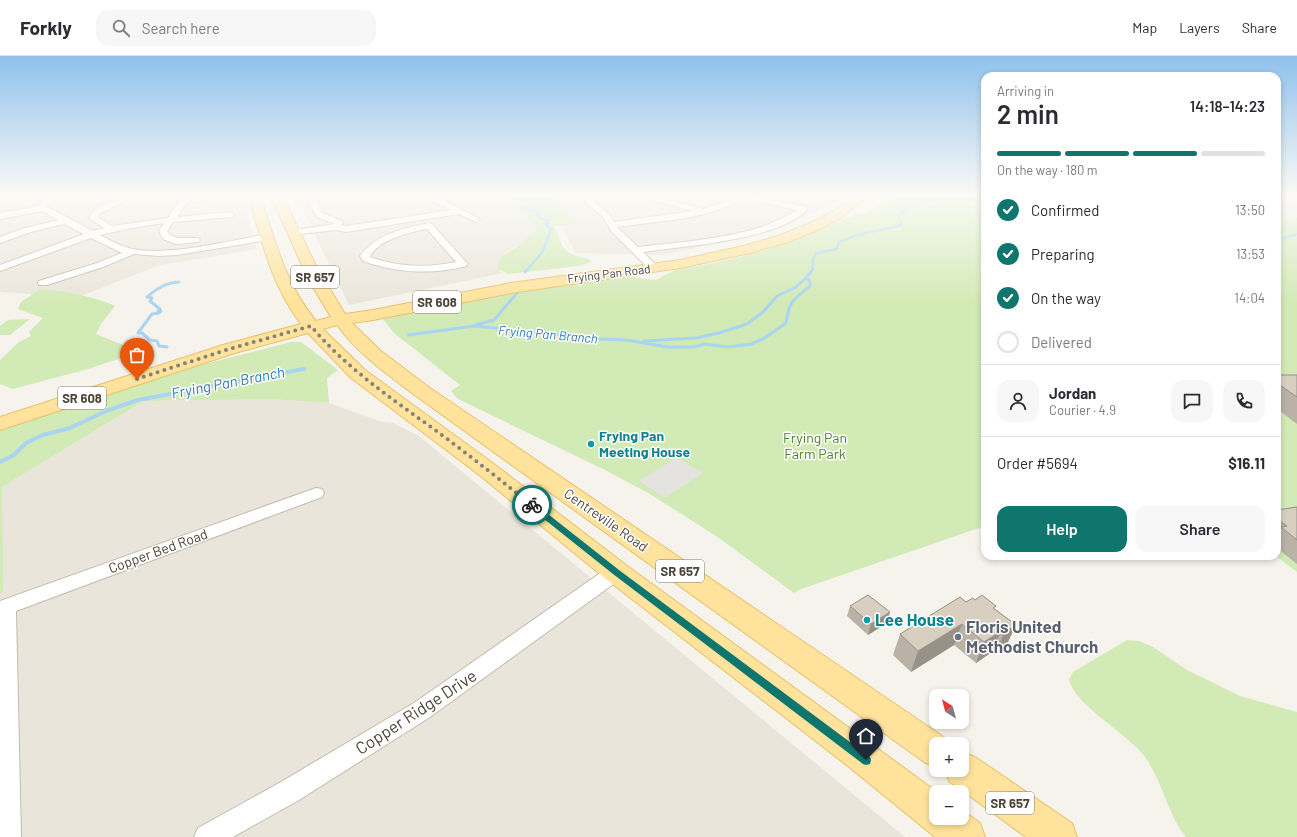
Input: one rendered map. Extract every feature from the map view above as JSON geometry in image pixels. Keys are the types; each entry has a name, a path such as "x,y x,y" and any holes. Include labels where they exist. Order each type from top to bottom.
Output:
{"main road":[{"name":"SR 657","path":"266,230 283,281 292,298 311,326 358,374 486,469 616,572 929,809"},
{"name":"Frying Pan Road","path":"0,424 193,360 311,326 341,319 374,315 465,296 518,287 652,265 713,258 783,239 803,230"},
{"name":"Centreville Road","path":"294,233 314,276 341,319 354,336 397,373 929,746"},
{"name":"SR 657","path":"969,774 1058,837"},
{"path":"950,825 966,837"}],"street":[{"path":"0,240 27,230"},
{"path":"83,230 123,250 132,252 184,251 268,237"},
{"path":"0,268 72,240 110,230"},
{"path":"163,230 166,237 176,241 232,236"},
{"path":"294,233 308,230"},
{"path":"412,230 395,234 369,249 365,256 366,259 374,263 421,269 463,264 437,230"},
{"path":"617,230 652,265"},
{"path":"636,250 743,234 756,230"},
{"path":"43,283 100,265 132,252"},
{"name":"Copper Bed Road","path":"3,608 316,493"},
{"name":"Copper Ridge Drive","path":"207,837 290,791 422,710 616,572"},
{"path":"3,608 8,837"}],"shaded area":[{"path":"0,230 252,230 257,249 160,265 78,297 0,292"},
{"path":"313,230 536,230 522,243 502,256 498,266 503,273 349,305"},
{"path":"564,230 769,230 740,239 662,255 576,253"},
{"path":"270,399 329,403 382,422 393,423 419,436 905,837 0,837 0,490 2,487 144,401"},
{"path":"676,458 703,473 665,498 639,481"}],"green space":[{"path":"556,230 562,245 568,252 591,260 591,262 578,266 508,274 498,269 498,264 502,256 517,247 536,231"},
{"name":"Frying Pan Farm Park","path":"818,230 981,230 981,527 801,589 794,593 716,536 650,494 603,469 458,399 451,391 460,385 394,333 382,318 503,294 634,275 636,278 656,280 675,270 719,262 766,250"},
{"path":"1281,230 1297,230 1297,572 1281,560"},
{"path":"40,289 79,294 115,306 101,324 96,334 140,352 88,369 13,389 0,384 0,360 19,342 31,336 29,332 43,318 18,309 21,302"},
{"path":"30,319 10,335 0,335 0,326 8,320"},
{"path":"291,342 301,342 338,370 327,378 329,403 270,399 144,401 2,487 3,592 0,594 0,430 173,372"},
{"path":"1127,640 1139,641 1153,647 1187,670 1240,696 1297,712 1297,837 1186,837 1173,816 1154,771 1140,751 1080,698 1073,689 1069,680 1073,672"}],"building":[{"path":"1281,375 1297,375 1297,397 1281,386"},
{"path":"1297,507 1297,540 1281,527 1287,526 1281,522 1281,509"},
{"path":"868,595 890,612 871,624 850,606"},
{"path":"982,595 996,606 993,608 1016,625 1004,633 1001,631 984,642 962,624 918,651 900,634 960,597 966,602 973,598 975,600"}],"waterway":[{"path":"527,270 543,251 550,230"},
{"name":"Frying Pan Branch","path":"812,270 813,260 816,253 837,249 839,242 857,235 878,230"},
{"path":"1281,240 1297,234"},
{"name":"Frying Pan Branch","path":"806,278 813,269"},
{"name":"Frying Pan Branch","path":"408,335 474,326 495,328 513,332 547,332 574,338 626,340 668,347 694,347 704,344 728,347 751,344 763,339 786,323 790,305 810,286 810,281 806,278"},
{"name":"Frying Pan Branch","path":"644,341 696,338 719,333 747,324 763,312 777,296 796,287 806,278"},
{"path":"167,347 159,346 157,341 150,340 142,333 138,333 152,314 159,313 161,311 158,311 160,309 150,301 152,298 147,297 162,286 179,282"},
{"path":"475,325 494,320 517,293"},
{"name":"Frying Pan Branch","path":"0,462 14,455 26,443 43,435 70,428 106,411 138,400 304,369"}],"way so far":[{"path":"137,379 229,349 311,326 319,336 358,374 532,505"}],"place":[{"name":"Frying Pan Meeting House","path":"591,444"},
{"name":"Lee House","path":"867,620"},
{"name":"Floris United Methodist Church","path":"958,637"}],"route":[{"path":"532,505 616,572 866,760"}]}
